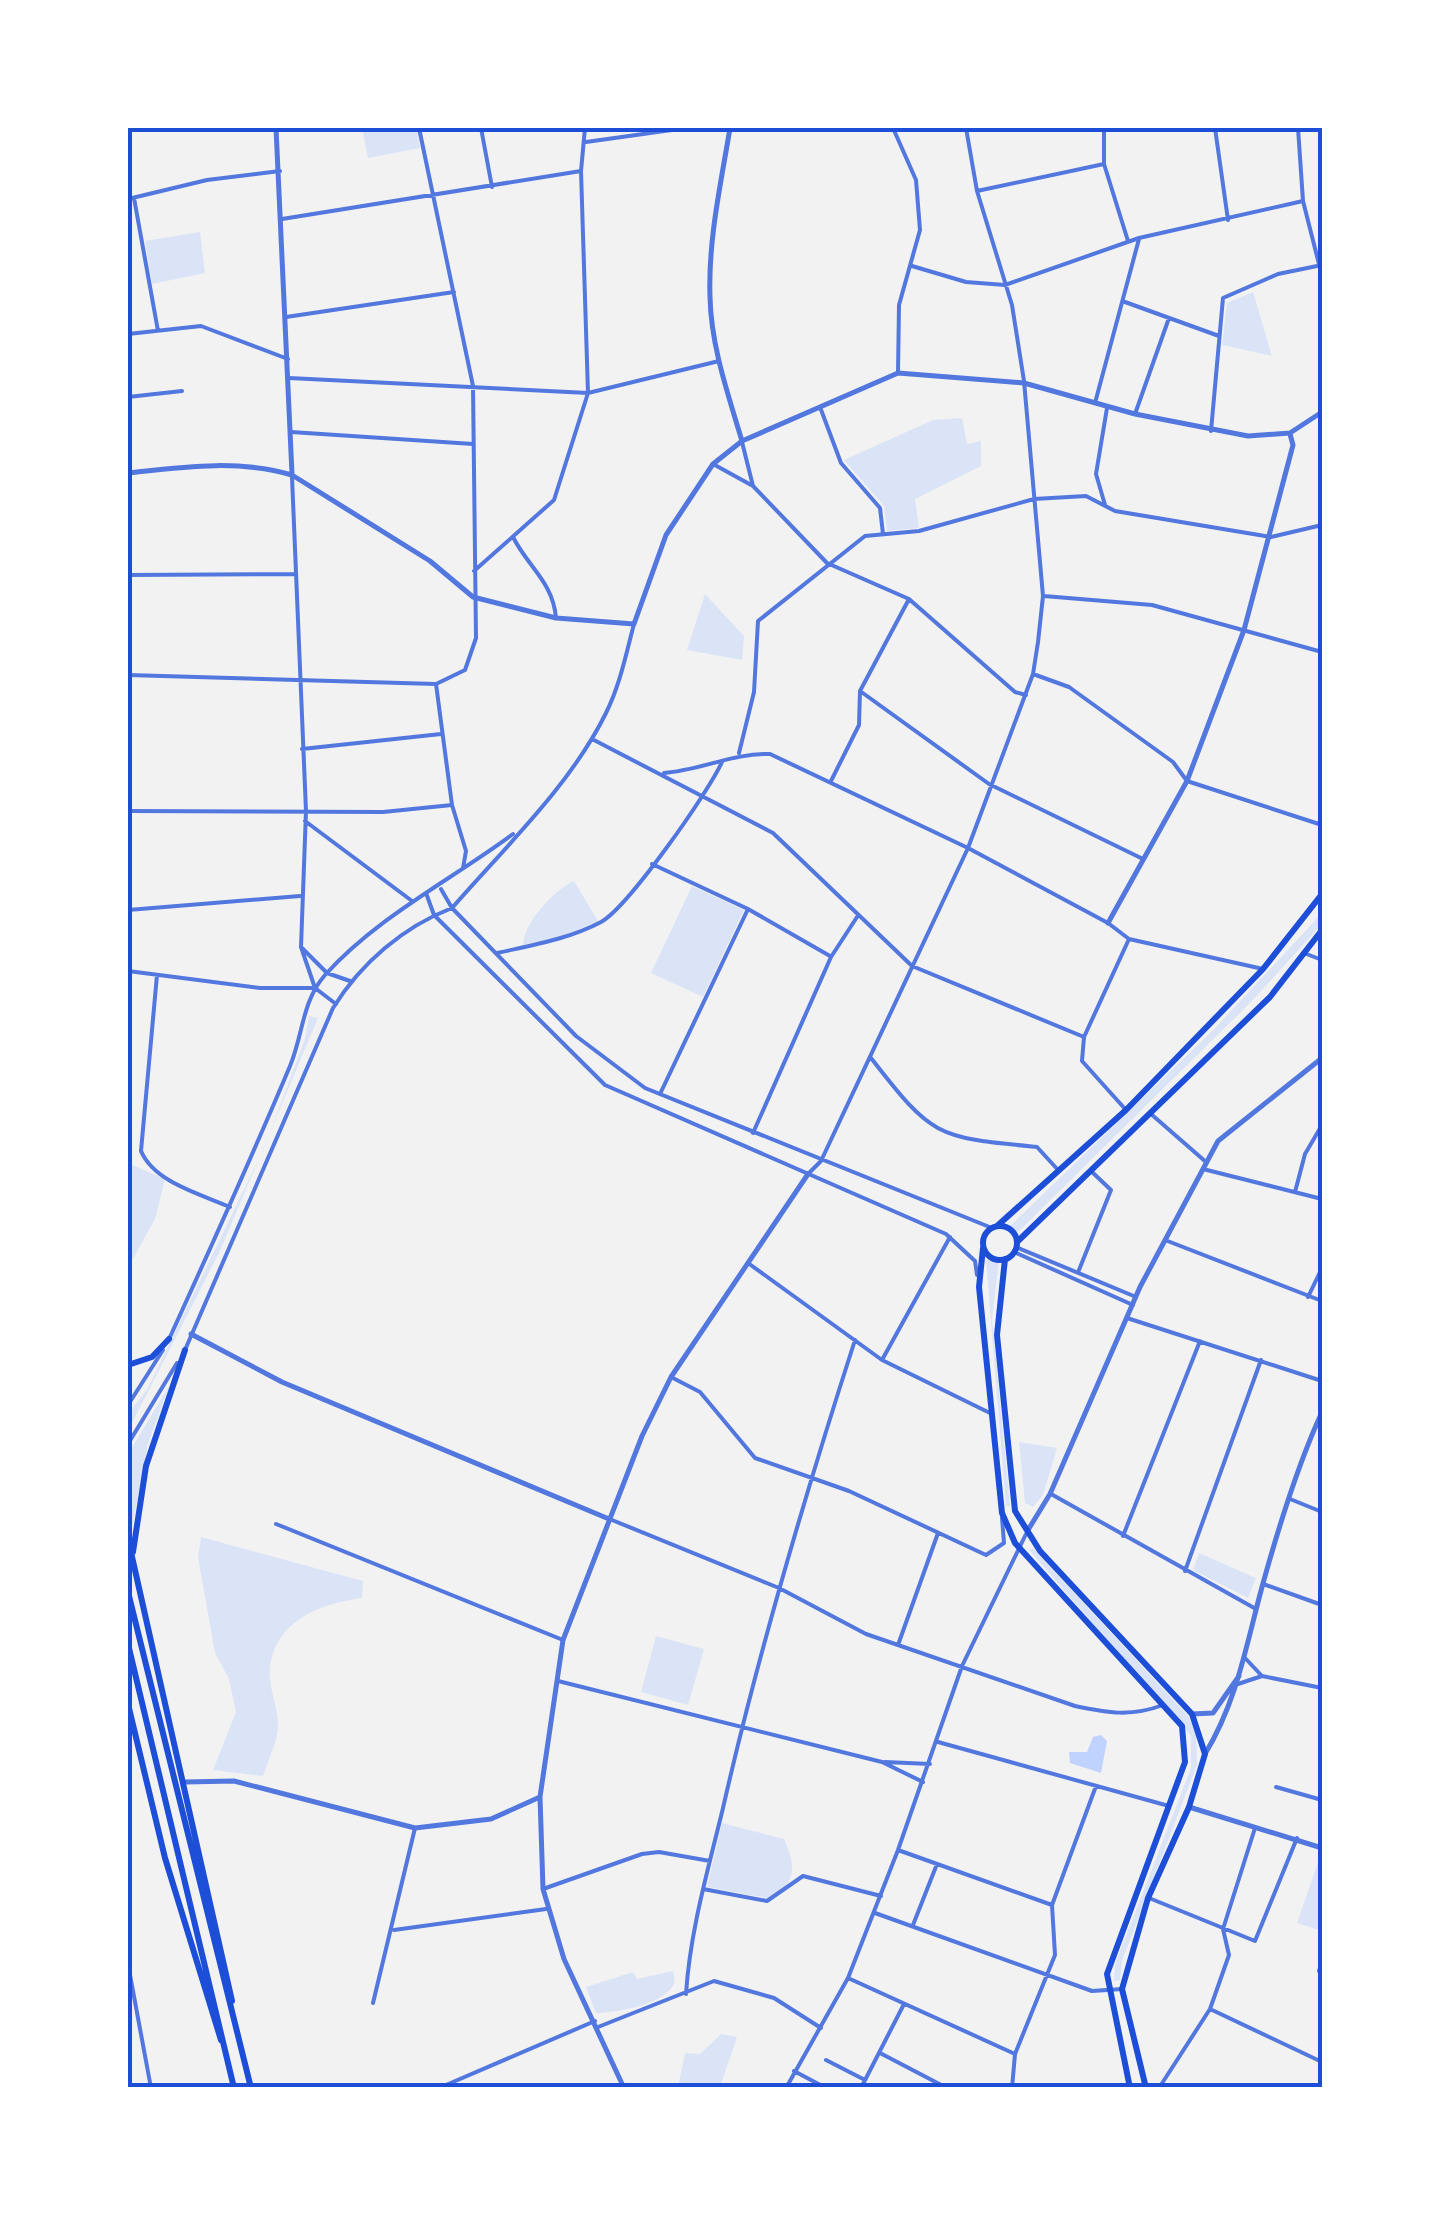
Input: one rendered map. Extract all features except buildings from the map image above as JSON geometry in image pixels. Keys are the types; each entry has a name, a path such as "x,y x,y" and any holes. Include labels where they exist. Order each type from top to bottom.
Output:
{"main road":[{"path":"1130,2088 1107,1974 1185,1762 1182,1726 1018,1546 1002,1513 980,1287 983,1238 1126,1110 1263,969 1322,894"},
{"path":"1146,2088 1122,1989 1148,1898 1188,1807 1205,1754 1192,1714 1026,1534 1015,1511 996,1335 1005,1259 1270,998 1322,930"},
{"path":"994,1227 1012,1231 1016,1247"},
{"path":"983,1248 990,1257 1005,1259"},
{"path":"128,1365 152,1358 168,1339"},
{"path":"132,1558 146,1466 185,1350"},
{"path":"128,1539 227,1962 236,2032"},
{"path":"128,1550 132,1558"},
{"path":"128,1592 251,2088"},
{"path":"128,1644 234,2088"},
{"path":"128,1704 165,1858 212,2022 227,2054"}],"street":[{"path":"276,128 306,812 301,946 315,988 336,1004"},
{"path":"128,675 298,676 436,684 465,670 476,638 473,386 419,128"},
{"path":"481,128 492,186"},
{"path":"474,571 554,500 588,393 582,171 585,128"},
{"path":"586,142 686,128"},
{"path":"719,128 730,129 712,238 710,299 718,361 754,486"},
{"path":"893,128 916,180 920,230 899,306 898,373"},
{"path":"624,2088 564,1959 546,1909 543,1888 540,1797 563,1640 671,1377 820,1161 871,1058 968,848 1033,674 1042,596 1024,383 1005,285 978,191 966,128"},
{"path":"1104,128 1104,164 1128,241"},
{"path":"1215,128 1228,220"},
{"path":"1298,128 1303,201 1322,276"},
{"path":"978,191 1104,164"},
{"path":"158,331 131,198 207,180 280,171"},
{"path":"282,219 582,171"},
{"path":"912,266 966,282 1005,285 1128,241 1303,201"},
{"path":"1096,403 1139,238"},
{"path":"1211,431 1223,298 1278,274 1289,275 1320,265"},
{"path":"286,318 454,292"},
{"path":"1125,302 1220,336"},
{"path":"1134,414 1168,318"},
{"path":"128,334 200,326 288,359"},
{"path":"288,378 588,393 718,361"},
{"path":"128,1444 185,1350 336,1004 369,960 434,915 452,908 592,739 621,674 634,624 666,535 713,464 742,441 898,373 1024,383 1134,414 1248,436 1290,433 1322,412"},
{"path":"128,397 182,391"},
{"path":"819,406 842,462 880,508 883,534"},
{"path":"1105,505 1096,474 1107,407"},
{"path":"291,432 473,444"},
{"path":"1108,923 1187,782 1244,630 1272,537 1293,445 1290,433"},
{"path":"713,464 754,486 827,563 909,599 1015,692 1026,695"},
{"path":"128,473 203,465 269,468 292,475 430,561 474,598 556,618 634,624"},
{"path":"740,753 754,692 758,621 865,536 920,531 1034,499 1086,496 1105,505 1272,537 1322,525"},
{"path":"512,537 528,566 548,584 556,618"},
{"path":"128,575 295,574"},
{"path":"1042,596 1152,605 1322,652"},
{"path":"830,782 859,725 860,691 909,599"},
{"path":"1033,674 1070,687 1173,762 1187,782 1322,825"},
{"path":"436,684 452,805 466,852 463,868"},
{"path":"860,691 990,784 1145,860"},
{"path":"302,749 441,734"},
{"path":"592,739 664,773 773,833 912,966 1084,1037"},
{"path":"664,773 694,771 740,753 770,754 968,848 1108,923 1129,939 1263,969"},
{"path":"498,953 564,938 605,920 705,795 722,762"},
{"path":"128,811 383,812 452,805"},
{"path":"305,821 412,902"},
{"path":"128,1405 168,1339 230,1207 293,1060 315,988 326,973 412,902 440,887 521,828"},
{"path":"652,864 748,909 831,957"},
{"path":"440,887 452,908 576,1036 611,1066 660,1094 820,1161 994,1227"},
{"path":"426,894 434,915 605,1085 950,1237 975,1261 980,1287"},
{"path":"128,910 300,896"},
{"path":"660,1094 748,909"},
{"path":"753,1133 831,957 858,917"},
{"path":"1126,1110 1082,1061 1084,1037 1129,939"},
{"path":"301,946 326,973 350,982"},
{"path":"1304,953 1322,960"},
{"path":"128,971 260,988 315,988"},
{"path":"157,975 142,1151 147,1164 178,1185 230,1207"},
{"path":"871,1058 913,1112 935,1130 970,1140 1036,1147 1058,1171"},
{"path":"786,2088 848,1978 924,1782 962,1666 1018,1546 1050,1494 1126,1318 1165,1240 1218,1141 1322,1058"},
{"path":"1316,1063 1322,1069"},
{"path":"1151,1114 1206,1162"},
{"path":"1295,1192 1305,1154 1322,1125"},
{"path":"1202,1169 1322,1199"},
{"path":"1079,1270 1112,1190 1092,1172"},
{"path":"882,1360 950,1237"},
{"path":"1165,1240 1322,1301"},
{"path":"1016,1247 1136,1297"},
{"path":"1016,1247 1132,1305"},
{"path":"748,1263 882,1360 992,1414"},
{"path":"1308,1296 1322,1268"},
{"path":"1126,1318 1322,1381"},
{"path":"190,1334 282,1382 778,1588 866,1634 1110,1714 1139,1714 1163,1705"},
{"path":"686,1994 703,1889 741,1727 778,1588 855,1340"},
{"path":"1123,1536 1200,1341"},
{"path":"1185,1571 1261,1360"},
{"path":"671,1377 700,1392 754,1458 811,1478 986,1555 1004,1543 1002,1513"},
{"path":"1205,1754 1226,1720 1243,1669 1263,1584 1322,1412"},
{"path":"1314,1428 1322,1431"},
{"path":"1050,1494 1256,1610"},
{"path":"1290,1499 1322,1512"},
{"path":"276,1524 563,1640"},
{"path":"898,1645 938,1533"},
{"path":"1263,1584 1322,1604"},
{"path":"1245,1658 1262,1676"},
{"path":"1192,1714 1213,1713 1243,1669"},
{"path":"1238,1684 1262,1676 1322,1688"},
{"path":"556,1680 882,1762 924,1782"},
{"path":"938,1742 1168,1806"},
{"path":"882,1762 930,1764"},
{"path":"186,1782 234,1781 415,1828 491,1819 540,1797"},
{"path":"1012,2088 1015,2054 1055,1955 1052,1905 1096,1786"},
{"path":"1276,1787 1322,1800"},
{"path":"1188,1807 1322,1848"},
{"path":"373,2004 394,1930 415,1828"},
{"path":"1160,2088 1210,2009 1229,1955 1222,1929 1255,1828"},
{"path":"1148,1898 1254,1941 1297,1838"},
{"path":"898,1850 1052,1905"},
{"path":"543,1888 642,1854 659,1852 710,1861"},
{"path":"913,1926 937,1864"},
{"path":"703,1889 767,1900 803,1876 881,1896"},
{"path":"394,1930 546,1909"},
{"path":"874,1913 1092,1991 1122,1989"},
{"path":"1319,1971 1322,1962"},
{"path":"128,1964 152,2088"},
{"path":"848,1978 1015,2054"},
{"path":"439,2088 714,1982 774,1998 821,2028"},
{"path":"861,2088 904,2004"},
{"path":"1210,2009 1322,2062"},
{"path":"880,2053 947,2088"},
{"path":"826,2060 865,2080"},
{"path":"794,2071 826,2088"}],"shaded area":[{"path":"362,128 417,128 420,148 368,158"},
{"path":"200,232 205,273 152,284 145,241"},
{"path":"1253,292 1272,356 1222,345 1227,303"},
{"path":"962,418 967,444 981,441 981,466 915,499 919,528 887,531 884,506 844,460 933,420"},
{"path":"705,594 744,636 742,660 687,650"},
{"path":"574,881 598,921 563,936 523,945 541,908"},
{"path":"692,886 744,910 703,997 651,973"},
{"path":"1322,913 1322,924 1252,1001 1017,1233 1009,1227 1215,1028"},
{"path":"309,1016 318,1018 270,1133 305,1039"},
{"path":"128,1156 130,1164 165,1179 155,1219 128,1268"},
{"path":"259,1159 220,1251 128,1431 128,1414 148,1388"},
{"path":"986,1260 999,1261 992,1319 1010,1506 1006,1506"},
{"path":"169,1386 148,1444 132,1527 128,1454"},
{"path":"1019,1442 1057,1448 1043,1495 1033,1507 1025,1503"},
{"path":"201,1537 363,1581 362,1598 306,1615 294,1623 276,1646 270,1676 278,1729 263,1776 213,1770 236,1712 229,1679 215,1653 198,1557"},
{"path":"1033,1548 1188,1716 1196,1732 1197,1765 1122,1961 1120,1980 1114,1981 1115,1964 1191,1768 1191,1736 1029,1550"},
{"path":"1199,1553 1256,1578 1248,1598 1193,1570"},
{"path":"656,1636 704,1649 688,1705 641,1692"},
{"path":"722,1823 784,1839 792,1873 784,1887 767,1898 707,1887"},
{"path":"1322,1851 1322,1931 1297,1923"},
{"path":"673,1971 675,1982 670,1990 652,2002 628,2009 596,2013 586,1987 633,1972 637,1979"},
{"path":"721,2034 737,2037 720,2087 678,2087 685,2053 700,2054"}],"water":[{"path":"1101,1735 1107,1741 1101,1773 1070,1763 1069,1752 1087,1752 1093,1737"}]}
